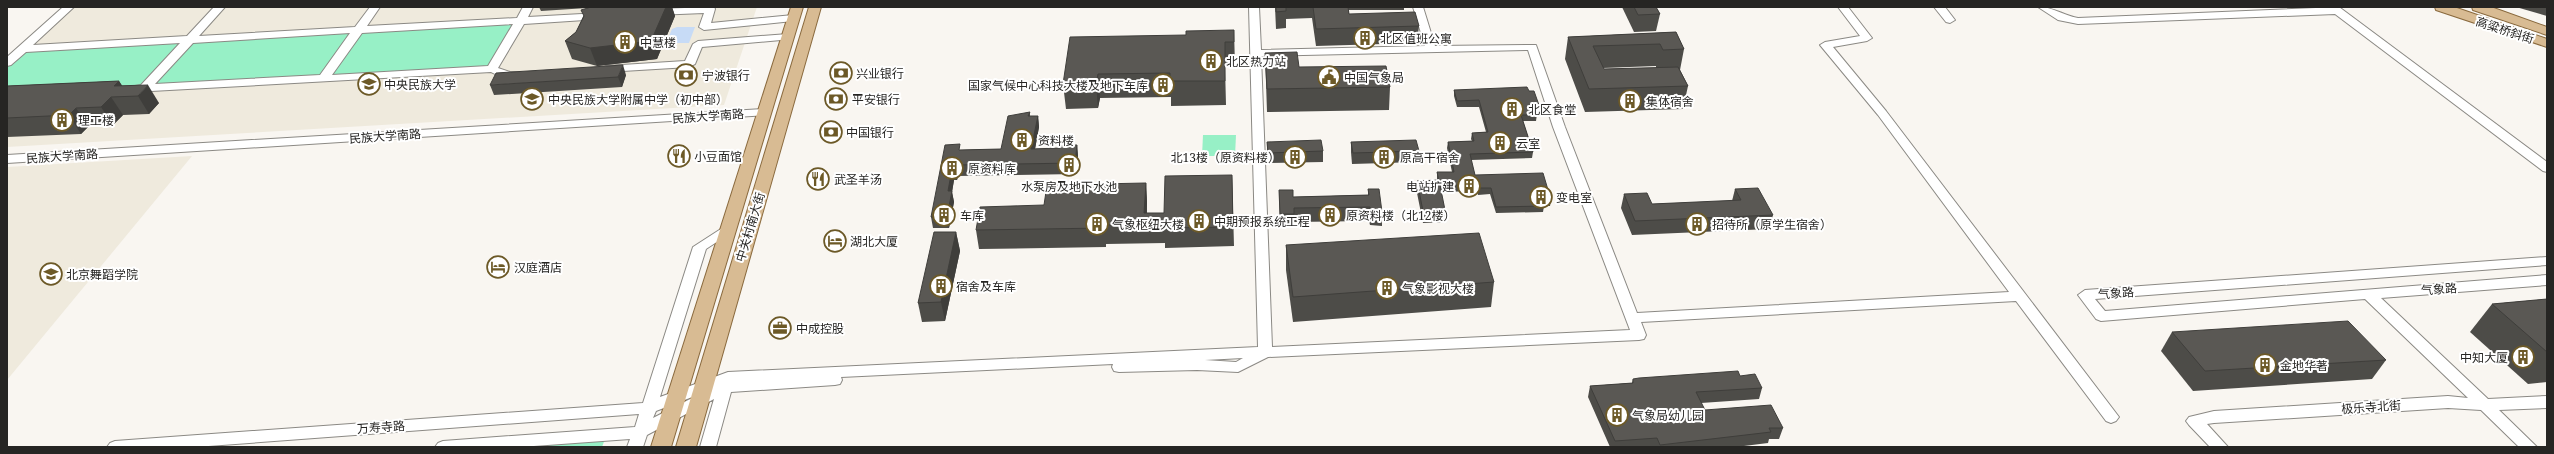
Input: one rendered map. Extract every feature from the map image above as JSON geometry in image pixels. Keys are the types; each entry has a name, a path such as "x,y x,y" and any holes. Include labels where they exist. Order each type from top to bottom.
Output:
{"main road":[{"name":"中关村南大街","path":"686,447 815,7"},
{"name":"高粱桥斜街","path":"2441,7 2547,43"},
{"path":"2446,7 2547,38"},
{"path":"2478,7 2547,31"},
{"name":"高粱桥斜街","path":"2490,7 2547,26"},
{"name":"中关村南大街","path":"661,447 763,112 795,13"}],"street":[{"path":"7,63 69,7"},
{"path":"145,88 220,7"},
{"path":"323,79 375,7"},
{"path":"492,69 528,7"},
{"path":"1254,7 1254,53 1265,353"},
{"path":"1418,7 1431,49"},
{"path":"1843,7 1867,38 1825,45 1882,113 2111,417"},
{"path":"1939,7 1950,20"},
{"path":"2043,7 2062,18 2078,21 2335,9 2547,168"},
{"path":"597,70 689,64 698,44 710,9 641,13"},
{"path":"704,27 795,13"},
{"path":"22,49 610,15"},
{"path":"698,44 788,37"},
{"path":"443,447 640,432 673,406 727,382 1197,365 1238,367 1265,353 1639,335 1559,127 1532,47 1254,53"},
{"path":"122,90 492,69 509,76 530,74"},
{"name":"民族大学南路","path":"7,159 763,112"},
{"name":"中关村南大街","path":"635,447 647,408 664,366 700,247 727,229"},
{"name":"气象路","path":"2547,261 2085,295 2101,316 2547,280"},
{"path":"2221,285 2239,305"},
{"path":"2368,294 2530,447"},
{"path":"1632,318 2021,296"},
{"path":"708,447 727,382"},
{"name":"极乐寺北街","path":"2220,447 2194,421 2214,417 2448,402 2485,405 2547,402"},
{"name":"万寿寺路","path":"115,447 673,406"}],"shaded area":[{"name":"中央民族大学","path":"65,7 757,7 724,105 7,147 7,62"},
{"name":"北京舞蹈学院","path":"192,156 7,380 7,167"}],"green space":[{"path":"520,20 492,69 7,96 7,63 22,49"},
{"path":"1203,135 1236,135 1235,156 1202,156"},
{"path":"605,439 602,447 490,447"}],"water":[{"path":"677,27 695,27 689,43 666,43 672,29"}],"building":[{"path":"591,7 666,7 651,41 590,48 565,41 576,32 584,16 581,10"},
{"path":"1276,7 1286,7 1286,11 1276,12"},
{"path":"1313,7 1348,7 1349,14 1415,12 1419,26 1316,29"},
{"path":"1634,7 1656,7 1660,14 1638,15"},
{"path":"1234,30 1234,42 1225,42 1225,81 1170,81 1170,73 1098,74 1096,84 1063,84 1070,37 1186,35 1186,31"},
{"path":"1676,32 1684,49 1663,50 1660,44 1593,46 1604,69 1678,67 1688,86 1589,89 1568,37"},
{"path":"1297,52 1299,67 1386,66 1390,87 1267,89 1265,53"},
{"path":"623,65 618,77 490,85 496,73"},
{"path":"119,81 114,86 148,85 138,96 111,97 101,107 76,108 69,115 7,118 7,86"},
{"path":"1527,87 1529,91 1534,91 1540,108 1535,108 1537,115 1521,115 1533,152 1470,154 1475,175 1543,173 1551,200 1542,200 1544,206 1496,207 1491,188 1479,188 1478,184 1440,186 1437,172 1454,172 1448,142 1474,141 1472,133 1488,132 1479,100 1457,101 1454,90"},
{"path":"1030,112 1028,116 1038,116 1031,149 1060,148 1060,145 1077,145 1075,163 956,165 955,169 952,169 948,191 952,191 947,217 931,217 945,145 960,144 959,150 1001,149 1008,116"},
{"path":"1321,140 1323,151 1268,153 1267,142"},
{"path":"1416,140 1419,151 1353,153 1351,142"},
{"path":"1232,175 1233,227 1164,228 1164,224 1103,225 1104,228 976,230 980,207 1044,205 1047,185 1146,183 1144,213 1164,213 1165,176"},
{"path":"1439,180 1446,215 1424,216 1417,181"},
{"path":"1758,188 1773,215 1635,221 1624,194 1647,193 1652,204 1741,200 1735,189"},
{"path":"1368,189 1379,189 1382,212 1371,212 1370,207 1294,208 1294,214 1280,214 1279,190 1293,190 1293,197 1369,195"},
{"path":"934,232 956,232 941,302 918,303"},
{"path":"1479,233 1494,282 1293,297 1286,245"},
{"path":"2547,299 2547,352 2492,304"},
{"path":"2348,321 2386,360 2205,371 2172,332"},
{"name":"气象局幼儿园","path":"1738,371 1740,376 1755,374 1762,388 1696,392 1705,410 1771,405 1783,428 1769,428 1771,432 1660,445 1657,438 1615,441 1590,386 1633,383 1633,379 1639,378"}],"place":[{"name":"北区值班公寓","path":"1365,38"},
{"name":"中慧楼","path":"625,42"},
{"name":"北区热力站","path":"1211,61"},
{"name":"兴业银行","path":"841,73"},
{"name":"宁波银行","path":"686,75"},
{"name":"中国气象局","path":"1329,77"},
{"name":"中央民族大学","path":"369,84"},
{"name":"国家气候中心科技大楼及地下车库","path":"1163,85"},
{"name":"中央民族大学附属中学（初中部）","path":"532,99"},
{"name":"平安银行","path":"836,99"},
{"name":"集体宿舍","path":"1630,101"},
{"name":"北区食堂","path":"1512,109"},
{"name":"理工楼","path":"62,120"},
{"name":"中国银行","path":"831,132"},
{"name":"资料楼","path":"1022,140"},
{"name":"云室","path":"1500,143"},
{"name":"小豆面馆","path":"679,156"},
{"name":"北13楼（原资料楼）","path":"1295,157"},
{"name":"原高干宿舍","path":"1384,157"},
{"name":"水泵房及地下水池","path":"1069,165"},
{"name":"原资料库","path":"952,168"},
{"name":"武圣羊汤","path":"818,179"},
{"name":"电站扩建","path":"1469,186"},
{"name":"变电室","path":"1541,197"},
{"name":"车库","path":"944,215"},
{"name":"原资料楼（北12楼）","path":"1330,215"},
{"name":"中期预报系统工程","path":"1199,221"},
{"name":"气象枢纽大楼","path":"1097,224"},
{"name":"招待所（原学生宿舍）","path":"1697,224"},
{"name":"湖北大厦","path":"835,241"},
{"name":"汉庭酒店","path":"498,267"},
{"name":"北京舞蹈学院","path":"51,274"},
{"name":"宿舍及车库","path":"941,286"},
{"name":"气象影视大楼","path":"1387,288"},
{"name":"中成控股","path":"780,328"},
{"name":"中知大厦","path":"2523,357"},
{"name":"金地华著","path":"2265,365"},
{"name":"气象局幼儿园","path":"1617,415"}]}
